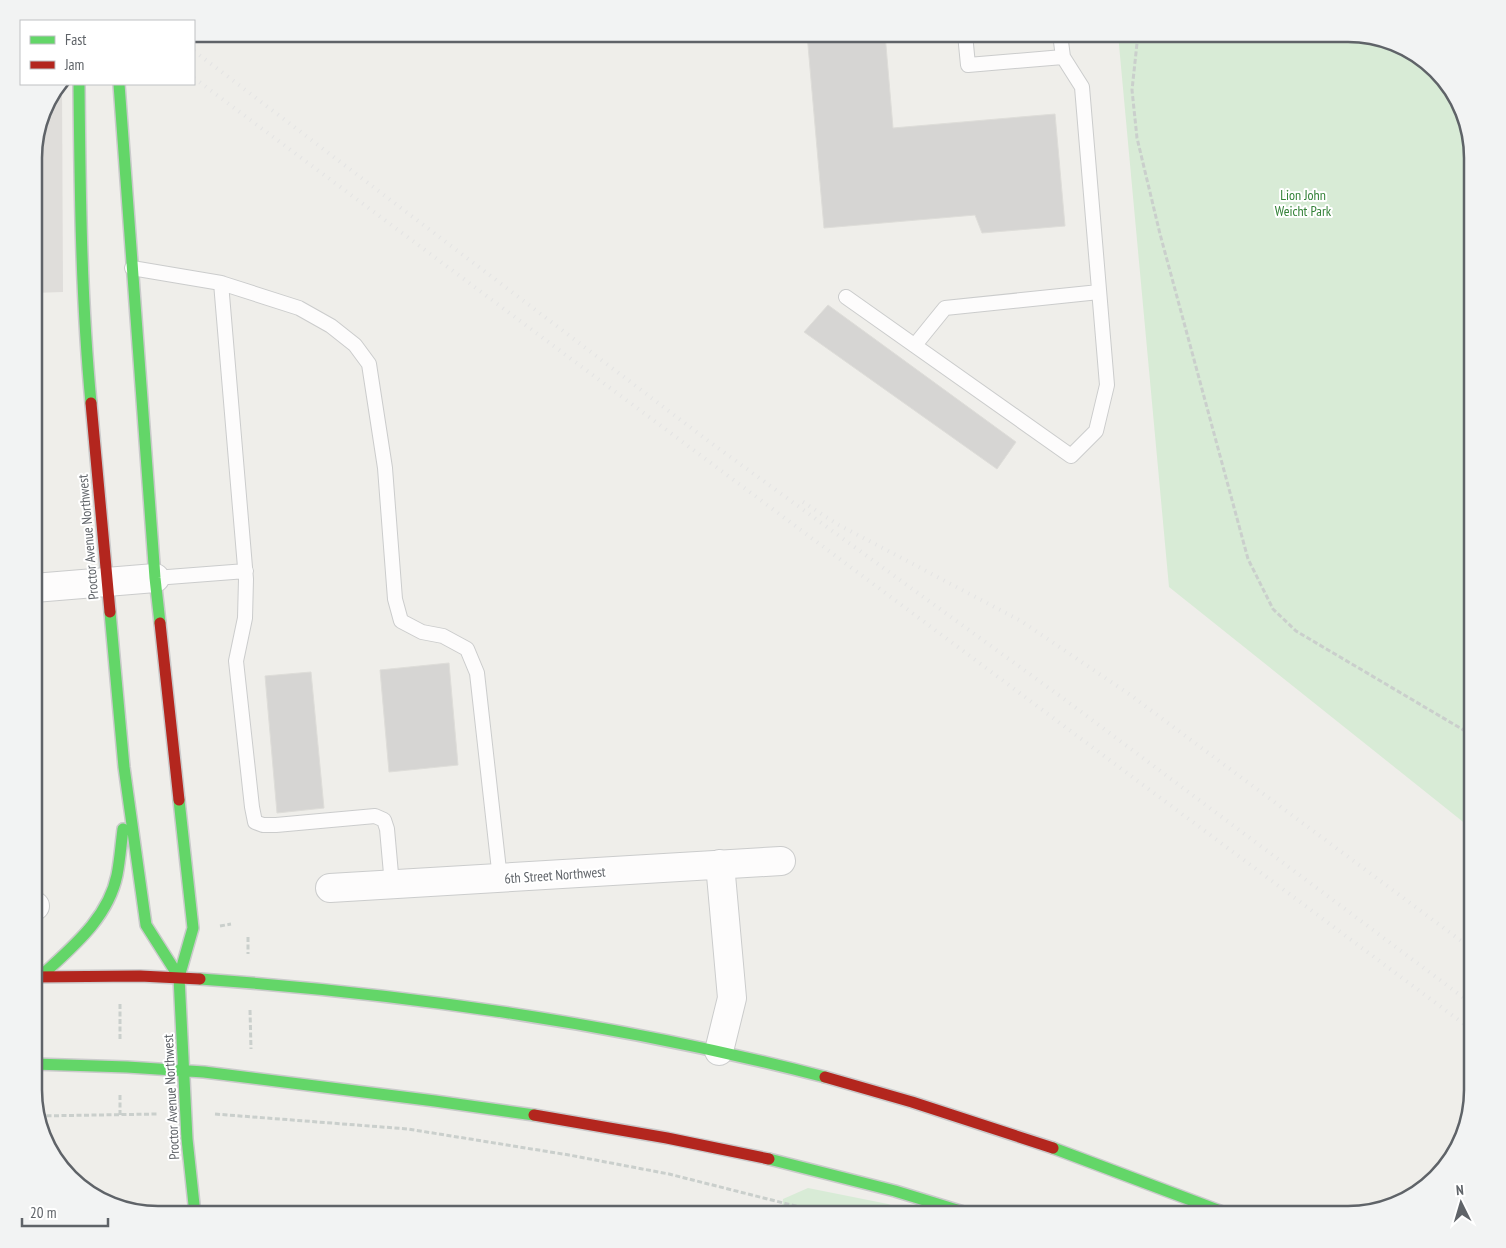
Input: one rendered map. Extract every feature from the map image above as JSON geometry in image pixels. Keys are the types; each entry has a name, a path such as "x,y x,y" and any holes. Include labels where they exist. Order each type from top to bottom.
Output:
{"main road":[{"name":"Proctor Avenue Northwest","path":"79,85 81,229 86,350 124,767 146,925 179,977"},
{"name":"Proctor Avenue Northwest","path":"119,85 155,578 194,928 179,977 187,1139 194,1206"},
{"path":"43,972 81,938 102,913 117,876 128,796"},
{"path":"43,977 179,977 342,991 444,1002 610,1029 719,1051 898,1098 1074,1154 1207,1206"},
{"path":"43,1064 120,1065 184,1070 485,1106 663,1135 826,1173 945,1206"}],"street":[{"path":"43,587 155,578"},
{"name":"6th Street Northwest","path":"330,888 781,861"},
{"path":"719,1051 732,998 720,864"}],"lane":[{"path":"966,42 968,65 1063,57"},
{"path":"846,297 1071,456 1096,431 1107,384 1082,87 1063,57 1061,42"},
{"path":"132,268 221,283 299,308 331,326 355,345 369,364 384,468 398,615 401,621 422,632 443,636 467,649 477,674 500,879"},
{"path":"221,283 246,571 247,600 236,661 255,822 276,826 375,816 384,820 387,829 392,885"},
{"path":"915,345 945,308 1099,292"},
{"path":"155,578 246,571"}],"path":[{"path":"1137,42 1132,90 1137,138 1160,234 1248,559 1273,609 1296,631 1464,730"},
{"path":"248,937 252,1077 256,1116 408,1129 569,1155 669,1174 795,1206"},
{"path":"46,1116 120,1115 120,976"}],"shaded area":[{"path":"62,95 63,292 43,293 43,144 51,114"}],"green space":[{"name":"Lion John Weicht Park","path":"1119,42 1347,42 1362,43 1399,54 1424,71 1448,101 1457,121 1464,159 1464,823 1169,587"},
{"path":"808,1188 894,1206 783,1206 783,1199"}],"building":[{"path":"808,42 886,42 893,128 1055,114 1065,226 982,233 975,215 824,228"},
{"path":"828,305 1016,442 997,469 804,332"},
{"path":"449,663 458,765 389,772 380,670"},
{"path":"311,672 324,808 277,813 265,676"}],"railway":[{"path":"195,52 707,440 1064,699 1464,998"},
{"path":"195,79 1464,1024"},
{"path":"803,502 837,524 1021,621 1129,694 1464,943"}],"traffic: fast":[{"path":"79,85 83,284 91,403"},
{"path":"119,85 155,578 160,623"},
{"path":"110,612 124,767 146,925 179,977"},
{"path":"179,800 193,928 179,977 187,1139 194,1206"},
{"path":"43,974 87,932 106,905 117,875 123,829"},
{"path":"200,979 358,993 515,1014 671,1041 825,1077"},
{"path":"43,1064 204,1072 534,1115"},
{"path":"1053,1148 1207,1206"},
{"path":"769,1159 895,1191 944,1206"}],"traffic: jam":[{"path":"91,403 110,612"},
{"path":"160,623 179,800"},
{"path":"43,977 140,976 200,979"},
{"path":"825,1077 912,1102 1053,1148"},
{"path":"534,1115 667,1138 769,1159"}]}
